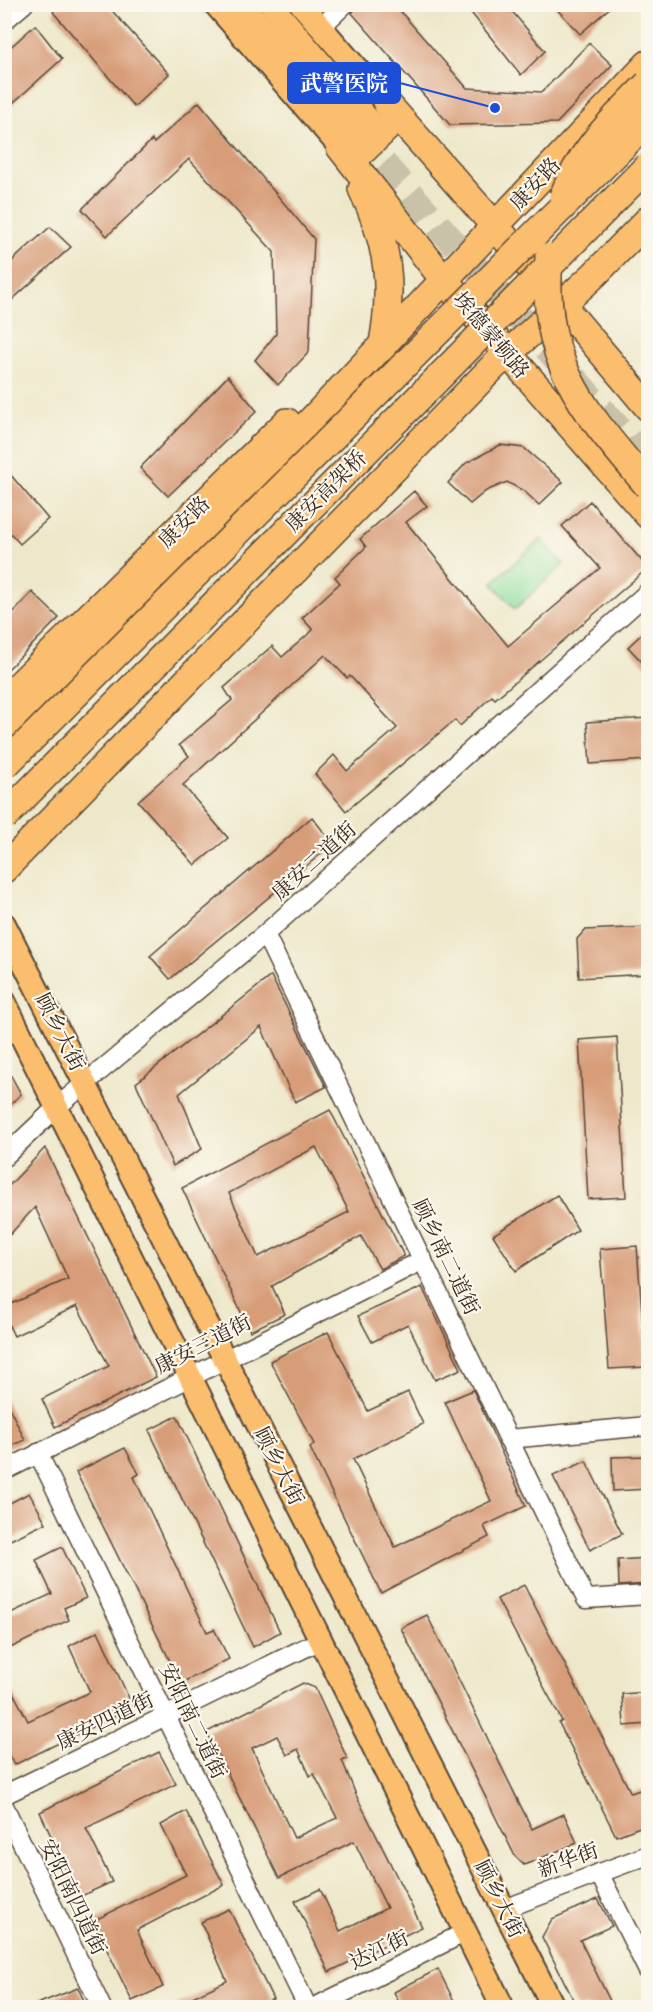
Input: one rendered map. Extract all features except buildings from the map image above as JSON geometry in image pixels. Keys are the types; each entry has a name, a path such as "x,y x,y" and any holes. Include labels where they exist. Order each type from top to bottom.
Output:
{"highway":[{"name":"康安路","path":"4,736 378,352 648,64"},
{"path":"648,84 597,137 580,160 560,207 547,277 550,325 568,379 593,421 648,486"},
{"name":"康安高架桥","path":"4,766 648,121"},
{"path":"364,134 495,226 648,408"},
{"path":"364,134 373,211 386,255 388,303 378,352"},
{"name":"埃德蒙顿路","path":"364,134 445,281 648,515"},
{"name":"康安高架桥","path":"4,817 648,166"},
{"path":"565,302 583,268 648,198"},
{"path":"4,869 493,367 565,302 648,220"},
{"name":"康安路","path":"4,700 320,391 378,352"},
{"path":"4,842 434,406 467,381 493,367"}],"main road":[{"path":"215,4 364,134"},
{"path":"242,4 364,134"},
{"path":"271,4 364,134"},
{"path":"301,4 321,27 364,134"},
{"name":"顾乡大街","path":"4,924 554,2007"},
{"name":"顾乡大街","path":"4,1001 503,2007"}],"street":[{"path":"4,21 24,4"},
{"path":"321,27 345,4"},
{"name":"康安二道街","path":"4,1157 58,1106 265,934 648,592"},
{"name":"顾乡南二道街","path":"265,934 585,1599 648,1595"},
{"name":"康安三道街","path":"4,1471 224,1358 423,1260"},
{"path":"508,1439 648,1426"},
{"name":"安阳南二道街","path":"38,1453 308,2007"},
{"name":"康安四道街","path":"4,1795 321,1640"},
{"name":"安阳南四道街","path":"4,1806 102,2007"},
{"name":"新华街","path":"504,1908 648,1855"},
{"path":"599,1873 648,1971"},
{"name":"达江街","path":"313,2007 466,1932"}],"green space":[{"path":"541,539 564,564 515,609 492,583"}],"tunnel":[{"path":"356,133 648,462"}],"place":[{"name":"武警医院","path":"495,108"}]}
